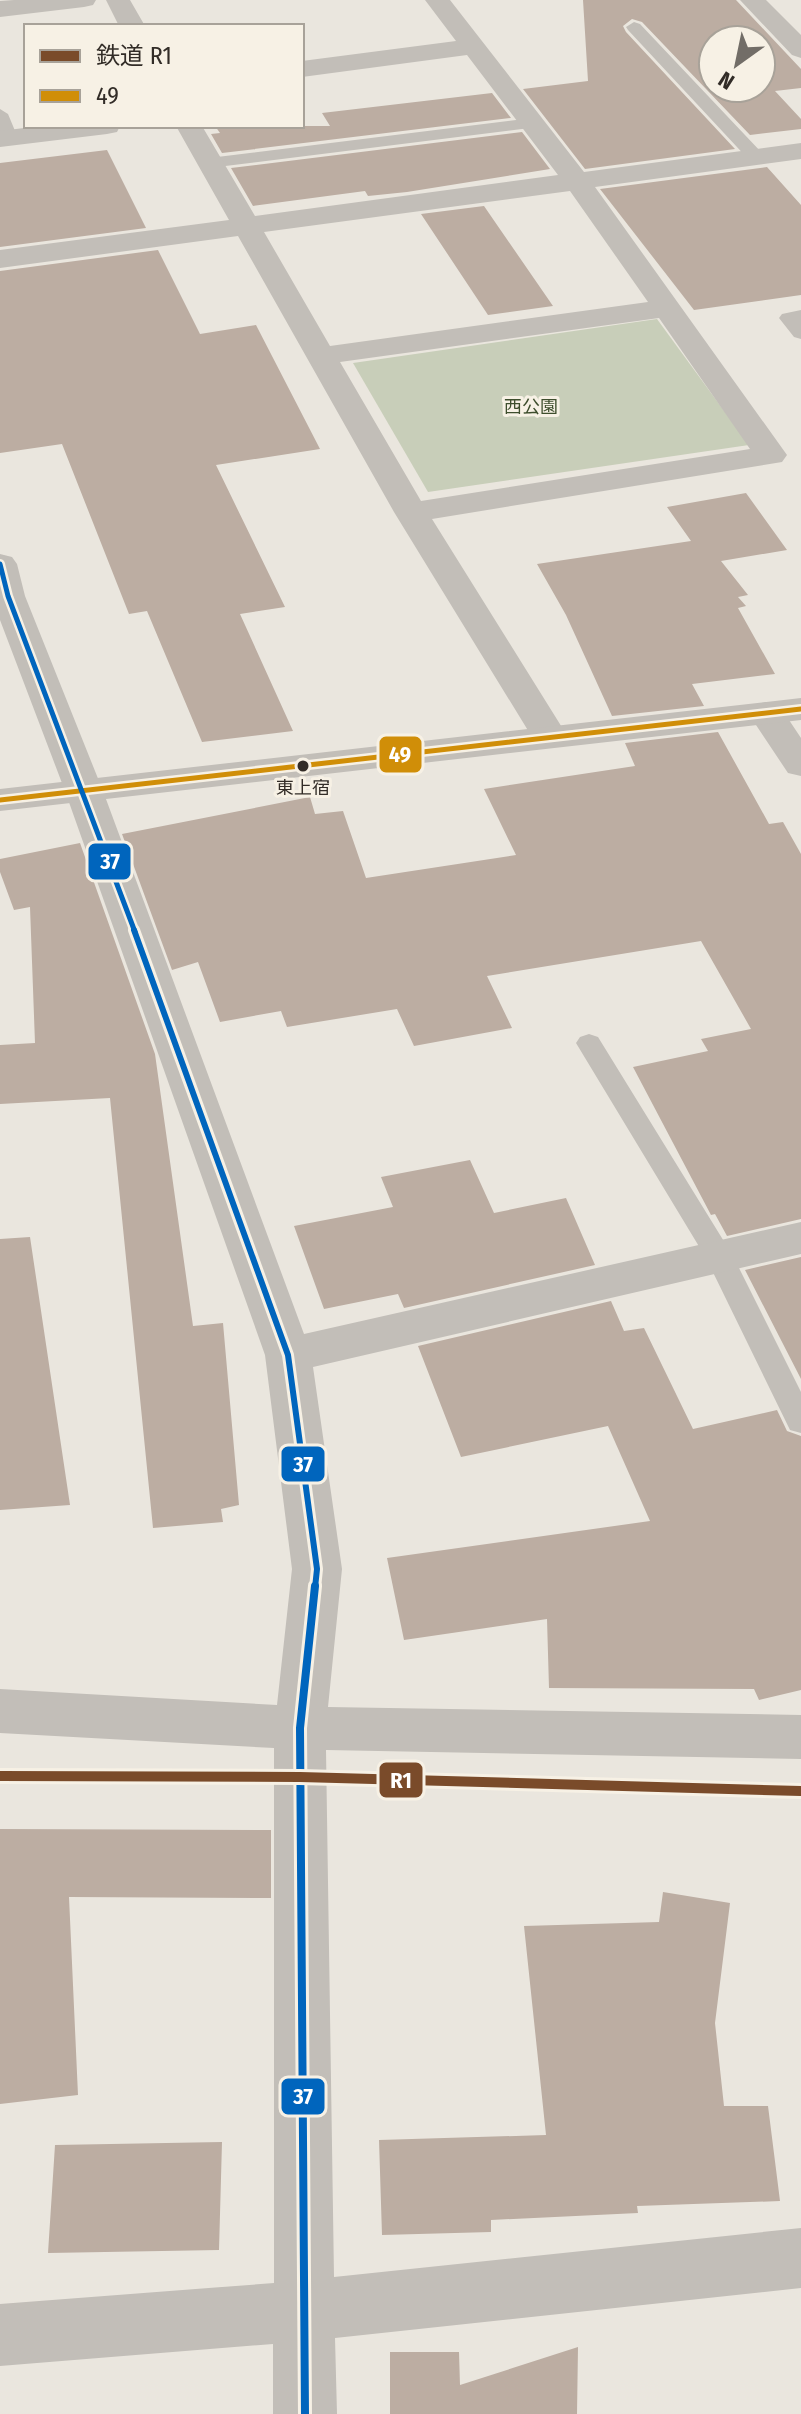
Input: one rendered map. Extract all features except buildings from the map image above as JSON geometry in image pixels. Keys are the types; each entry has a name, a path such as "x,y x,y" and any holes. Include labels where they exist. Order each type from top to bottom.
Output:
{"street":[{"path":"10,6 84,0"},
{"path":"118,0 131,24"},
{"path":"411,512 771,455 577,181 437,0"},
{"path":"752,0 801,50"},
{"path":"304,69 472,47"},
{"path":"3,130 55,128"},
{"path":"190,128 411,512 550,737"},
{"path":"0,259 801,151"},
{"path":"321,356 667,308"},
{"path":"3,586 84,791 288,1355 317,1569 300,1728 305,2414"},
{"path":"0,800 784,711 801,765"},
{"path":"288,1355 801,1238"},
{"path":"0,1711 300,1728 801,1737"},
{"path":"0,2335 302,2311 801,2258"}],"lane":[{"path":"634,27 756,157"},
{"path":"209,163 532,123"},
{"path":"801,316 789,318 801,333"},
{"path":"589,1043 719,1256 801,1422"}],"green space":[{"name":"西公園","path":"657,319 749,445 428,492 353,363"}],"rail line":[{"name":"R1","path":"0,1776 300,1777 801,1791"}],"transit line":[{"name":"37","path":"0,564 8,596 84,791 288,1355 317,1569 300,1728 305,2414"},
{"name":"49","path":"0,800 801,709"}],"place":[{"name":"東上宿","path":"303,766"}]}
